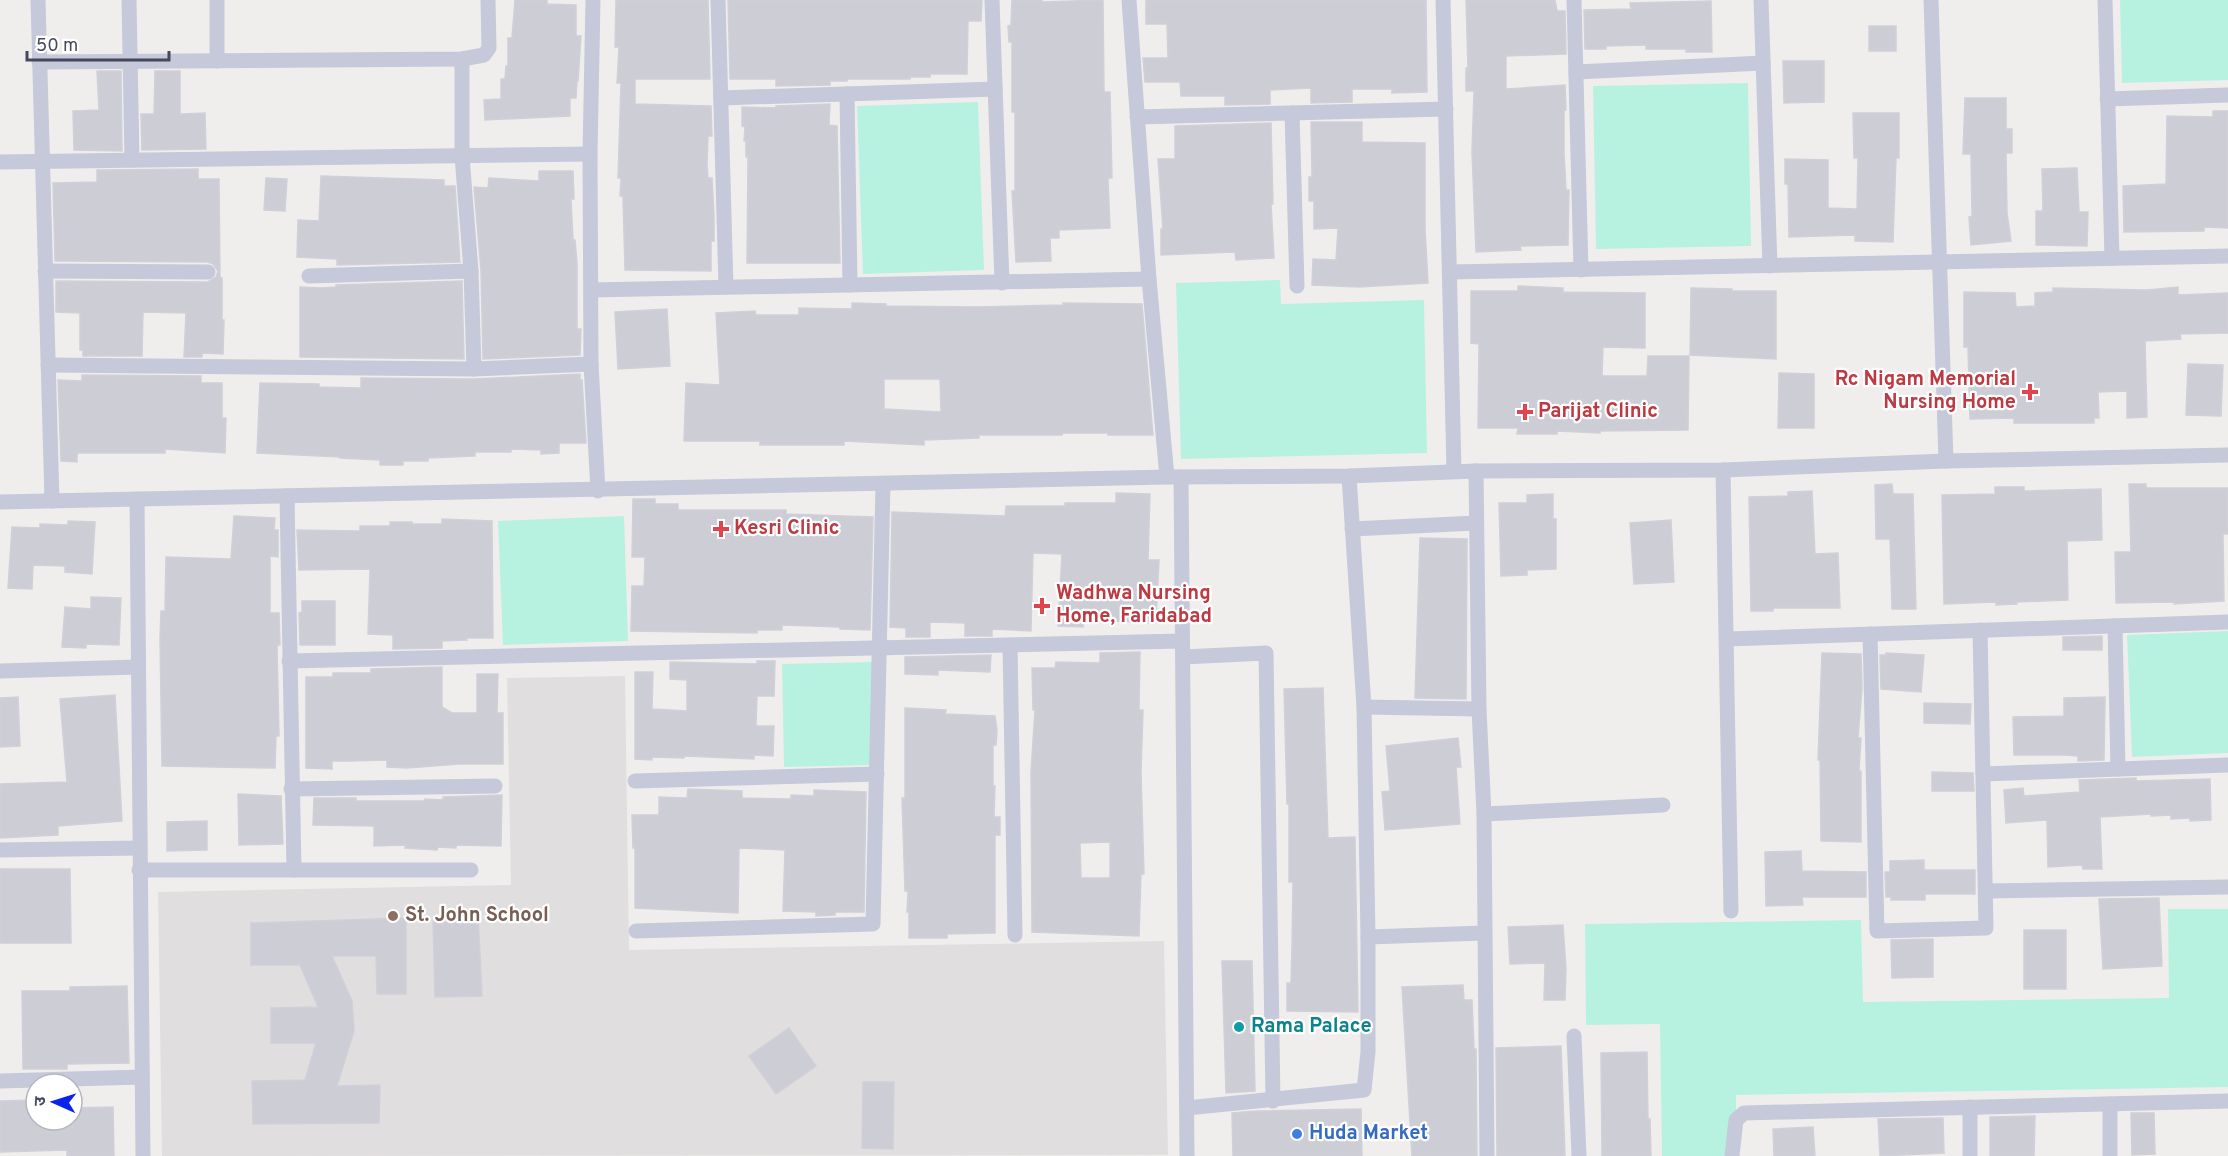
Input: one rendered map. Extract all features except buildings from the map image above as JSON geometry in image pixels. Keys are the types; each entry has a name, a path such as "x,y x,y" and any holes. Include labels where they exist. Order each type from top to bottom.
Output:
{"street":[{"path":"38,0 52,501"},
{"path":"129,0 132,160"},
{"path":"217,0 217,61"},
{"path":"39,62 462,59 483,55 489,48 488,0"},
{"path":"593,0 590,154 591,364 598,491"},
{"path":"718,0 726,287"},
{"path":"992,0 1002,283"},
{"path":"1129,0 1149,279 1174,477 1183,657 1187,1156"},
{"path":"1443,0 1454,471"},
{"path":"1574,0 1581,270"},
{"path":"1761,0 1770,266"},
{"path":"1930,0 1946,461"},
{"path":"2105,0 2112,258"},
{"path":"462,59 462,156 471,271 474,369"},
{"path":"1576,72 1763,63"},
{"path":"721,98 995,89"},
{"path":"847,94 850,285"},
{"path":"2107,99 2228,95"},
{"path":"1137,117 1446,109"},
{"path":"1292,113 1297,286"},
{"path":"0,162 590,154"},
{"path":"1450,272 2228,256"},
{"path":"45,271 208,272"},
{"path":"309,276 471,271"},
{"path":"592,290 1149,279"},
{"path":"48,365 474,369 591,364"},
{"path":"0,502 1174,477 1349,476 1454,471 1723,470 1946,461 2228,455"},
{"path":"1723,470 1731,911"},
{"path":"1476,471 1479,709 1484,813 1487,1156"},
{"path":"1187,1108 1364,1090 1368,1052 1368,938 1364,707 1349,476"},
{"path":"636,931 873,924 883,484"},
{"path":"287,496 294,870"},
{"path":"136,499 143,1156"},
{"path":"1352,529 1476,524"},
{"path":"1727,639 2228,622"},
{"path":"2115,626 2118,769"},
{"path":"1870,634 1876,931 1986,928 1980,630"},
{"path":"289,661 1182,640"},
{"path":"1010,645 1015,935"},
{"path":"1183,657 1266,653 1273,1101"},
{"path":"0,671 138,667"},
{"path":"1364,707 1479,709"},
{"path":"1983,774 2228,765"},
{"path":"635,781 877,774"},
{"path":"291,789 495,786"},
{"path":"1484,813 1663,806"},
{"path":"0,850 139,848"},
{"path":"139,870 471,870"},
{"path":"1986,891 2228,887"},
{"path":"1368,938 1484,933"},
{"path":"1574,1036 1579,1156"},
{"path":"0,1081 142,1077"},
{"path":"1732,1156 1736,1120 1744,1113 2228,1101"},
{"path":"2110,1104 2110,1156"},
{"path":"1970,1107 1970,1156"}],"shaded area":[{"name":"St. John School","path":"625,676 629,950 1164,941 1168,1155 162,1156 158,892 511,885 507,678"}],"green space":[{"path":"2120,0 2228,0 2228,80 2122,83"},
{"path":"1748,83 1751,246 1596,249 1593,86"},
{"path":"978,102 984,270 863,274 857,106"},
{"path":"1280,280 1281,304 1424,300 1427,453 1181,459 1176,283"},
{"path":"624,516 628,641 503,645 498,521"},
{"path":"2228,631 2228,753 2132,757 2127,635"},
{"path":"872,662 874,765 784,767 782,664"},
{"path":"2168,909 2228,909 2228,1087 1736,1095 1736,1156 1662,1156 1660,1024 1586,1025 1585,924 1861,920 1863,1002 2169,998"}],"place":[{"name":"Rc Nigam Memorial Nursing Home","path":"2030,392"},
{"name":"Parijat Clinic","path":"1525,412"},
{"name":"Kesri Clinic","path":"721,529"},
{"name":"Wadhwa Nursing Home, Faridabad","path":"1042,606"},
{"name":"St. John School","path":"393,916"},
{"name":"Rama Palace","path":"1239,1027"},
{"name":"Huda Market","path":"1297,1134"}]}
